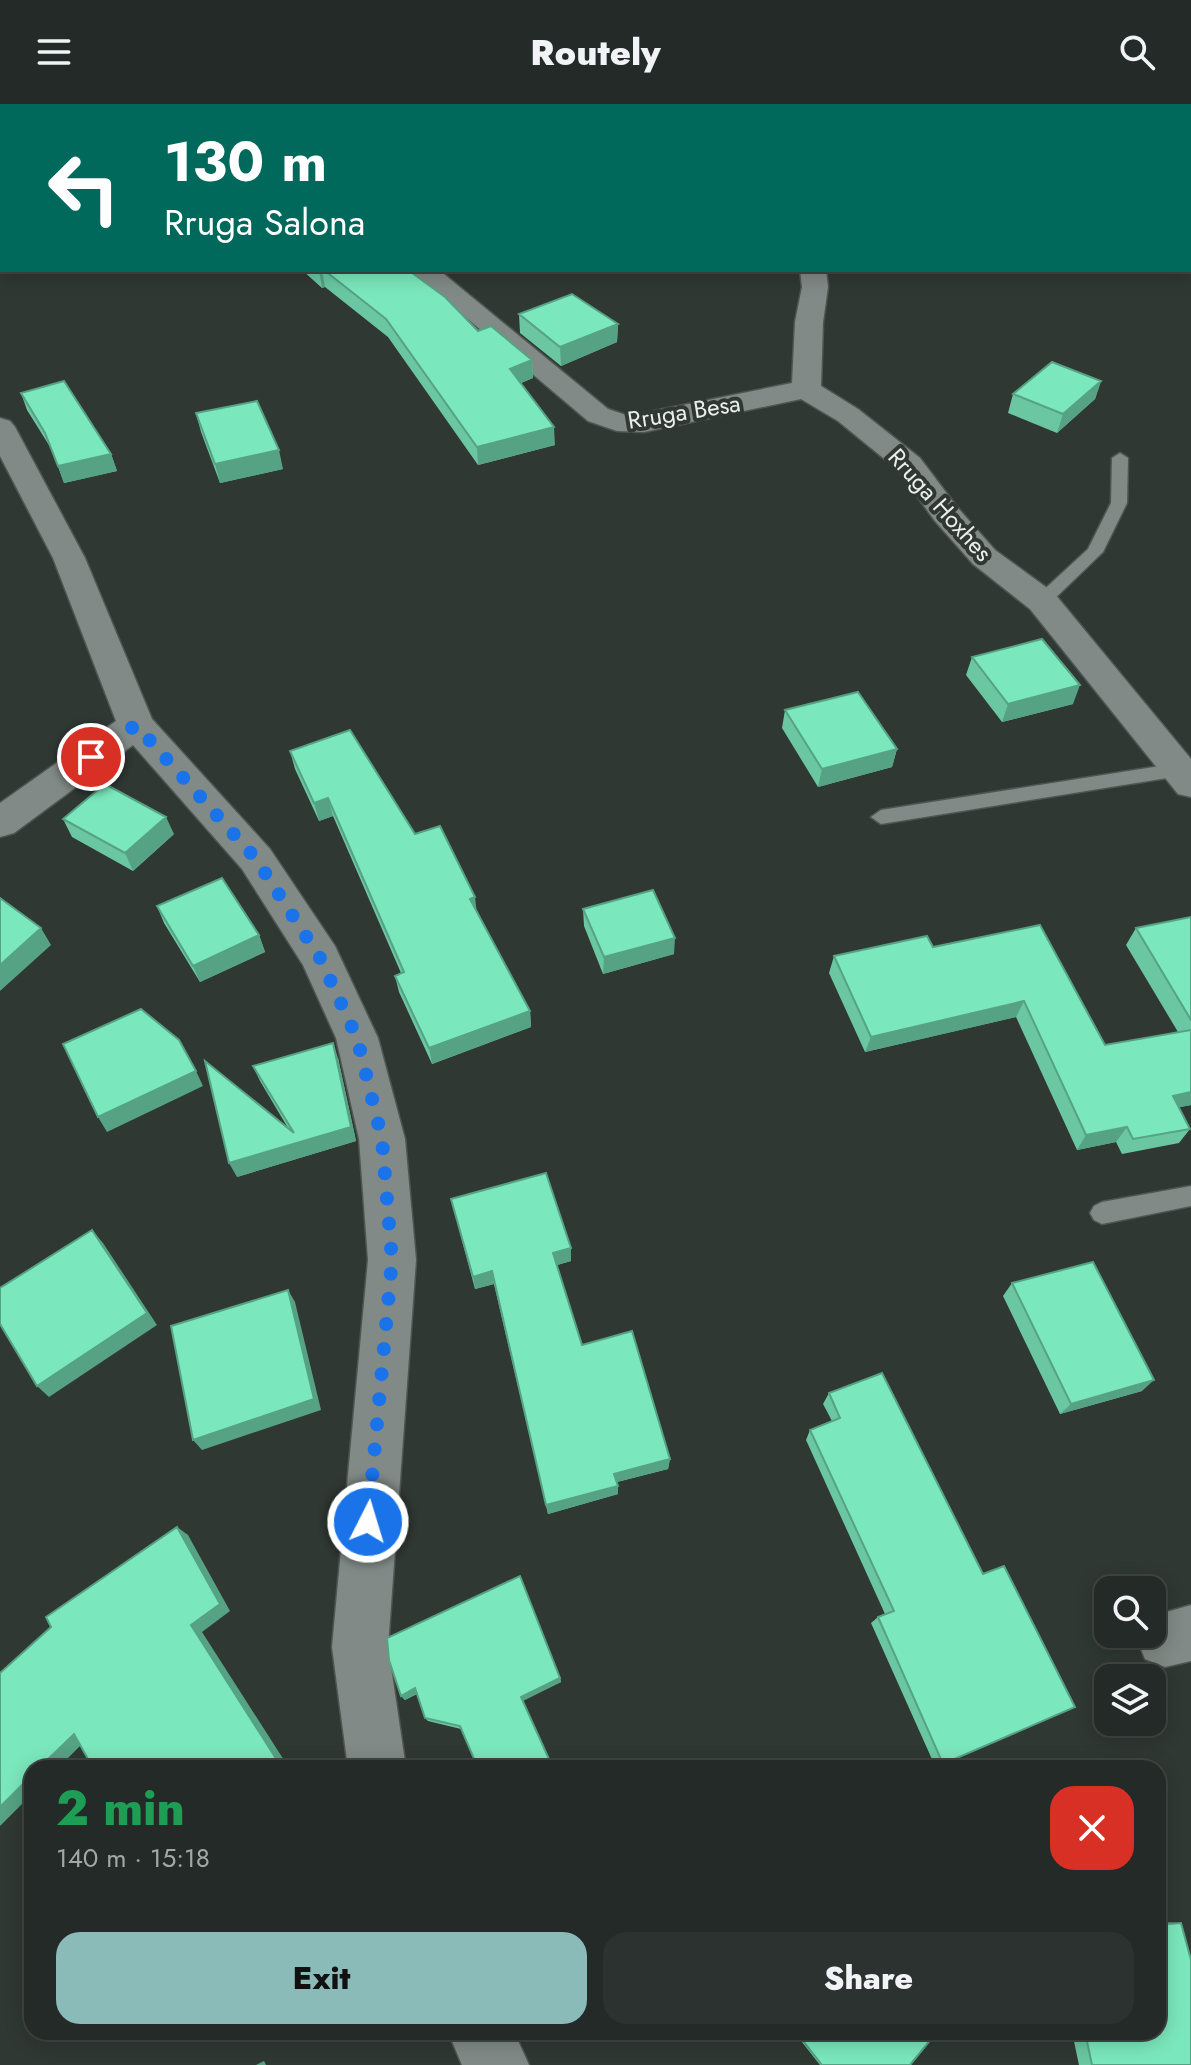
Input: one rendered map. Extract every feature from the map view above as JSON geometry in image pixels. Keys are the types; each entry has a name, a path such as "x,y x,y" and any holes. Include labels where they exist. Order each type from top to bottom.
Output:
{"street":[{"name":"Rruga Besa","path":"425,272 598,415 611,422 644,423 806,389"},
{"path":"793,272 814,278 806,389"},
{"name":"Rruga Hoxhes","path":"806,389 848,415 909,464 946,514 984,557 1042,601 1185,777"},
{"path":"0,427 69,558 136,725 256,859 320,958 357,1038 382,1139 392,1260 360,1647 376,1760"},
{"path":"0,823 136,725"},
{"path":"484,2040 496,2065"}],"lane":[{"path":"1042,601 1095,552 1119,503 1120,458"},
{"path":"881,817 1185,777"},
{"path":"1102,1213 1191,1196"}],"building":[{"path":"327,272 411,272 445,297 478,331 491,326 532,360 510,369 554,427 477,447 386,319"},
{"path":"572,294 618,324 560,347 519,314"},
{"path":"1052,362 1101,381 1063,414 1013,394"},
{"path":"64,381 111,454 58,466 45,433 21,393"},
{"path":"257,401 279,450 215,464 196,413"},
{"path":"1042,639 1080,685 1008,704 972,657"},
{"path":"858,692 897,749 822,769 785,710"},
{"path":"350,730 415,834 440,826 475,897 470,899 530,1011 429,1048 395,976 404,972 328,798 314,803 290,751"},
{"path":"105,784 166,817 125,853 63,819"},
{"path":"222,878 259,935 193,966 157,906"},
{"path":"653,890 675,938 604,957 583,909"},
{"path":"0,898 41,928 0,965"},
{"path":"1191,917 1191,1020 1136,928"},
{"path":"1040,925 1105,1045 1191,1030 1191,1092 1173,1096 1190,1129 1133,1139 1127,1127 1086,1135 1024,1001 871,1037 834,956 927,936 933,947"},
{"path":"141,1009 179,1040 196,1071 98,1117 63,1044"},
{"path":"333,1043 351,1127 229,1163 205,1061 294,1133 253,1066"},
{"path":"546,1173 571,1248 553,1253 582,1345 632,1331 670,1459 614,1474 618,1486 546,1505 492,1271 473,1277 451,1199"},
{"path":"92,1230 147,1313 37,1386 0,1324 0,1288"},
{"path":"1093,1262 1154,1380 1071,1404 1012,1283"},
{"path":"288,1290 314,1399 193,1440 171,1326"},
{"path":"882,1373 983,1574 1004,1566 1075,1707 952,1760 941,1760 878,1617 894,1611 810,1430 840,1418 829,1393"},
{"path":"177,1527 220,1604 191,1625 277,1760 89,1760 74,1734 47,1760 24,1760 24,1783 0,1807 0,1673 51,1627 46,1617"},
{"path":"520,1576 560,1678 521,1697 549,1760 475,1760 460,1726 425,1718 415,1688 401,1696 389,1660 387,1638"},
{"path":"1181,1923 1191,1960 1191,2065 1092,2065 1087,2040 1166,2040 1166,1924"},
{"path":"802,2040 930,2040 910,2065 822,2065"}],"route":[{"path":"91,757 136,725 256,859 320,958 357,1038 382,1139 392,1260 368,1522"}]}
